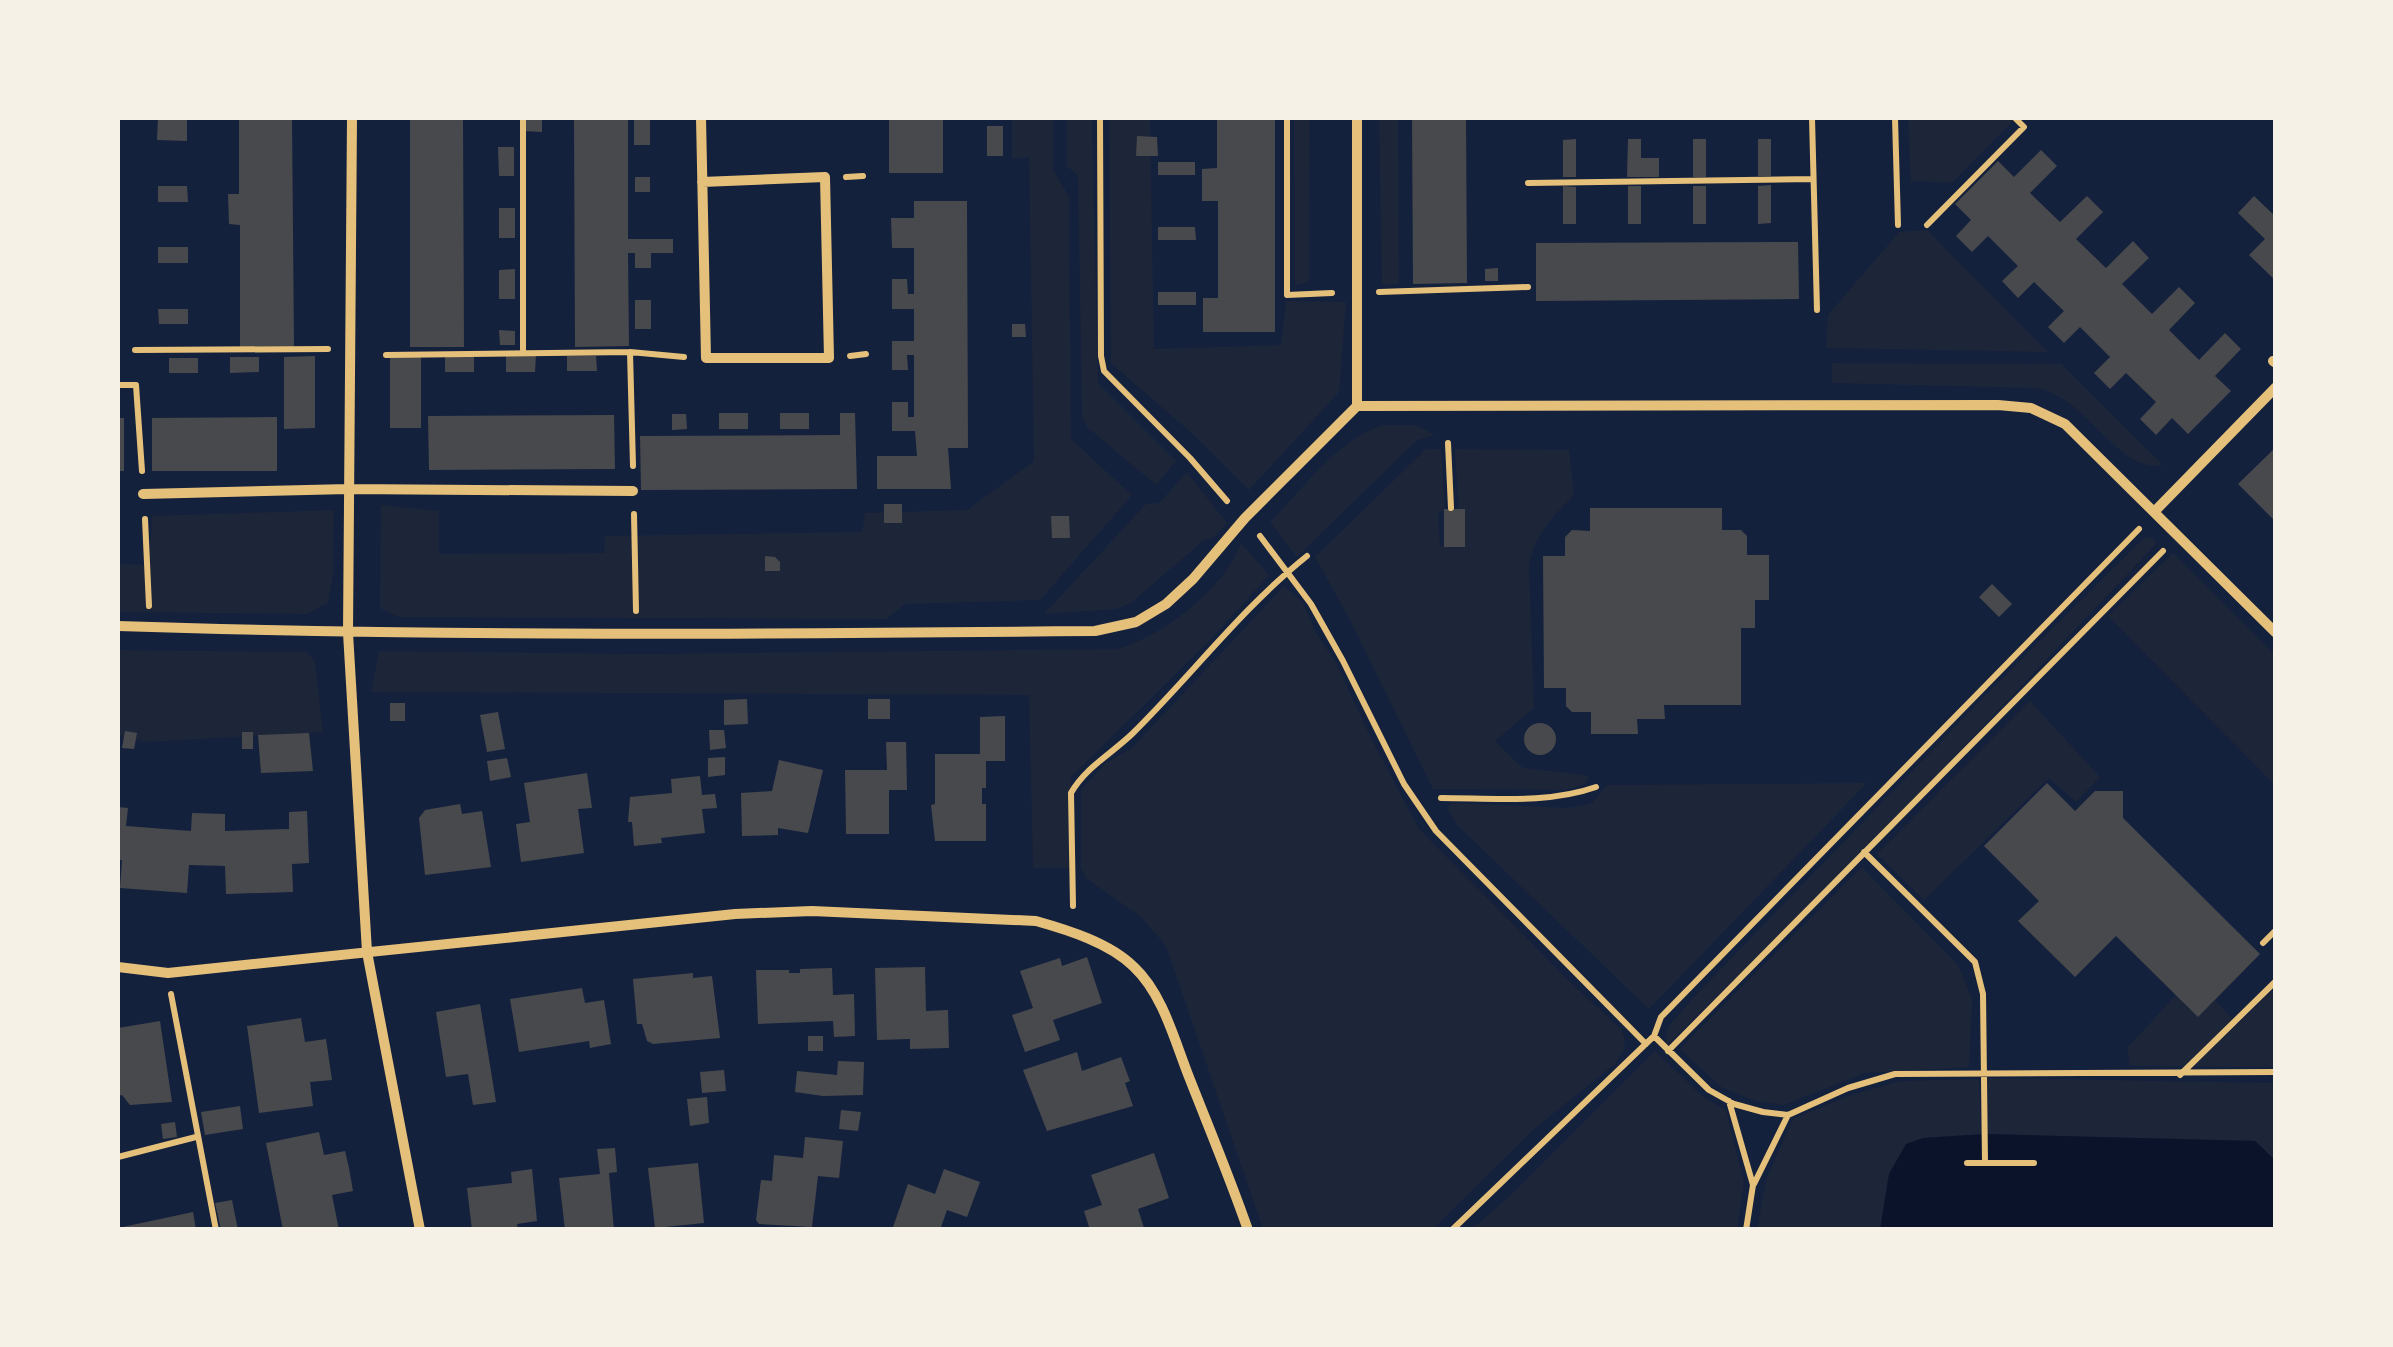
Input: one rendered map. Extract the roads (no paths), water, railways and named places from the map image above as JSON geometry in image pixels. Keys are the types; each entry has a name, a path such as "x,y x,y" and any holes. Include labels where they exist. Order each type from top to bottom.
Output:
{"street":[{"path":"352,118 348,633 368,952 420,1230"},
{"path":"701,118 702,182 706,358 829,358 825,178 702,182"},
{"path":"1357,118 1357,406"},
{"path":"2154,512 2276,387"},
{"path":"118,626 348,633 637,635 1095,631 1136,622 1166,604 1357,406 1998,405 2031,408 2065,424 2276,632"},
{"path":"144,494 349,489 633,491"},
{"path":"118,967 168,973 735,914 812,911 1036,921 1074,934 1134,966 1151,988 1172,1032 1248,1230"}]}
